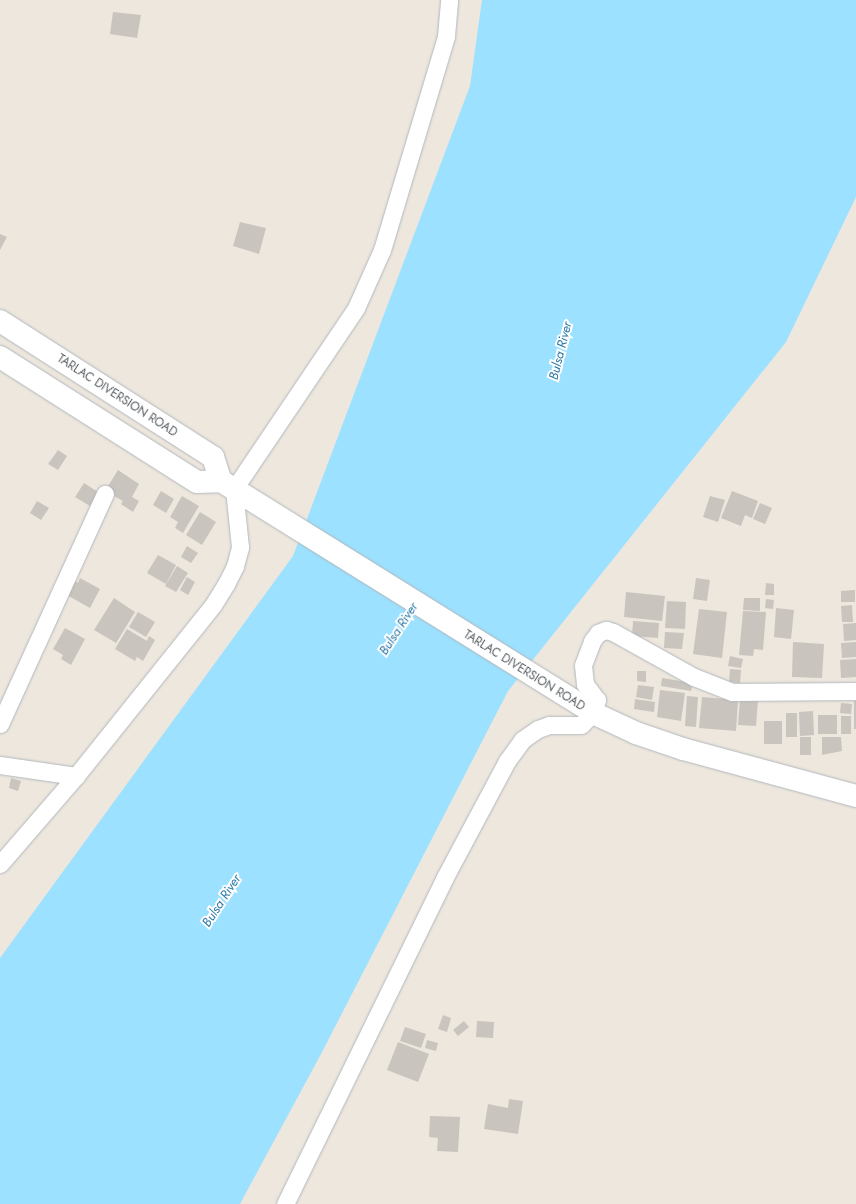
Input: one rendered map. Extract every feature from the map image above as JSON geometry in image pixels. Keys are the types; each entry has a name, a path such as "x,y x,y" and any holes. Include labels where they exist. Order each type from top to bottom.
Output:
{"main road":[{"name":"TARLAC DIVERSION ROAD","path":"0,321 213,457 235,489 568,699 593,713 636,733 684,749 856,796"},
{"path":"0,357 197,482 235,489"}],"street":[{"path":"0,864 76,776 213,605 226,584 235,566 240,547 235,489 356,308 382,250 446,36 449,0"},
{"path":"0,724 105,494"},
{"path":"286,1204 444,879 507,761 522,740 538,729 549,725 581,725 593,713 598,700 585,684 582,665 592,641 606,630 652,652 694,677 732,692 856,691"},
{"path":"0,765 76,776"}],"water":[{"name":"Bulsa River","path":"482,0 856,0 856,197 786,342 508,691 321,1054 240,1204 0,1204 0,958 293,556 470,86"}],"building":[{"path":"113,12 141,15 137,38 110,34"},
{"path":"240,222 266,228 259,254 233,246"},
{"path":"0,234 7,237 0,250"},
{"path":"58,450 67,456 58,470 48,464"},
{"path":"118,470 139,484 132,497 139,501 133,512 121,504 123,501 105,491"},
{"path":"84,483 98,492 90,506 75,497"},
{"path":"161,491 174,499 166,513 153,505"},
{"path":"732,491 758,501 752,518 745,515 741,526 721,518"},
{"path":"182,496 199,506 183,533 175,528 178,522 170,517"},
{"path":"710,496 725,500 718,522 703,517"},
{"path":"37,501 49,508 41,520 30,513"},
{"path":"760,503 772,508 765,524 753,519"},
{"path":"200,512 216,522 202,545 186,535"},
{"path":"187,546 198,553 191,563 181,557"},
{"path":"158,555 176,565 166,584 147,573"},
{"path":"177,566 188,573 176,592 165,586"},
{"path":"187,577 195,582 188,595 180,590"},
{"path":"80,578 100,589 90,608 65,594 73,580 78,583"},
{"path":"696,578 710,580 707,601 693,599"},
{"path":"766,583 774,584 774,595 765,595"},
{"path":"855,590 855,602 841,602 841,591"},
{"path":"626,592 665,596 662,621 624,617"},
{"path":"114,598 135,612 116,643 94,630"},
{"path":"744,598 760,598 760,611 743,610"},
{"path":"766,599 774,600 773,609 765,608"},
{"path":"667,601 686,602 685,629 665,628"},
{"path":"852,605 853,622 842,622 841,606"},
{"path":"776,608 794,610 791,639 774,637"},
{"path":"699,609 727,612 722,658 693,654"},
{"path":"743,611 766,612 763,650 754,649 753,656 739,655"},
{"path":"138,612 155,622 146,637 129,627"},
{"path":"633,621 659,623 658,638 632,636"},
{"path":"856,623 856,640 844,641 843,624"},
{"path":"65,628 85,639 71,665 61,659 63,655 53,649"},
{"path":"127,629 147,641 149,636 155,640 143,661 137,657 135,661 115,649"},
{"path":"665,632 684,633 682,649 664,648"},
{"path":"793,642 824,644 822,678 792,677"},
{"path":"856,642 856,657 842,658 841,643"},
{"path":"730,656 743,659 741,668 728,666"},
{"path":"856,659 856,677 841,678 840,660"},
{"path":"730,669 741,670 740,683 729,682"},
{"path":"637,671 646,671 646,682 637,681"},
{"path":"662,678 693,683 691,691 661,686"},
{"path":"638,685 654,687 652,700 636,697"},
{"path":"660,690 685,693 681,721 657,717"},
{"path":"687,696 698,697 696,727 685,726"},
{"path":"702,697 738,700 736,731 699,728"},
{"path":"635,699 655,702 654,712 634,709"},
{"path":"740,699 758,700 756,726 738,725"},
{"path":"854,701 856,701 856,729 854,729"},
{"path":"841,703 852,704 851,714 840,713"},
{"path":"813,711 814,735 800,736 799,712"},
{"path":"786,713 797,713 797,737 786,737"},
{"path":"818,715 837,715 837,734 818,734"},
{"path":"841,716 851,716 851,734 841,734"},
{"path":"764,721 782,721 782,744 764,744"},
{"path":"800,737 811,737 811,755 800,755"},
{"path":"822,737 841,737 842,751 822,755"},
{"path":"11,778 21,781 18,791 9,788"},
{"path":"443,1015 451,1018 447,1032 438,1029"},
{"path":"464,1021 469,1027 458,1036 453,1030"},
{"path":"477,1021 494,1022 493,1038 476,1037"},
{"path":"405,1027 426,1034 421,1048 400,1041"},
{"path":"427,1040 438,1043 436,1051 425,1048"},
{"path":"398,1042 429,1054 418,1082 387,1070"},
{"path":"509,1099 523,1101 518,1134 484,1129 488,1104 508,1108"},
{"path":"430,1116 460,1117 458,1152 437,1151 438,1138 429,1137"}]}
